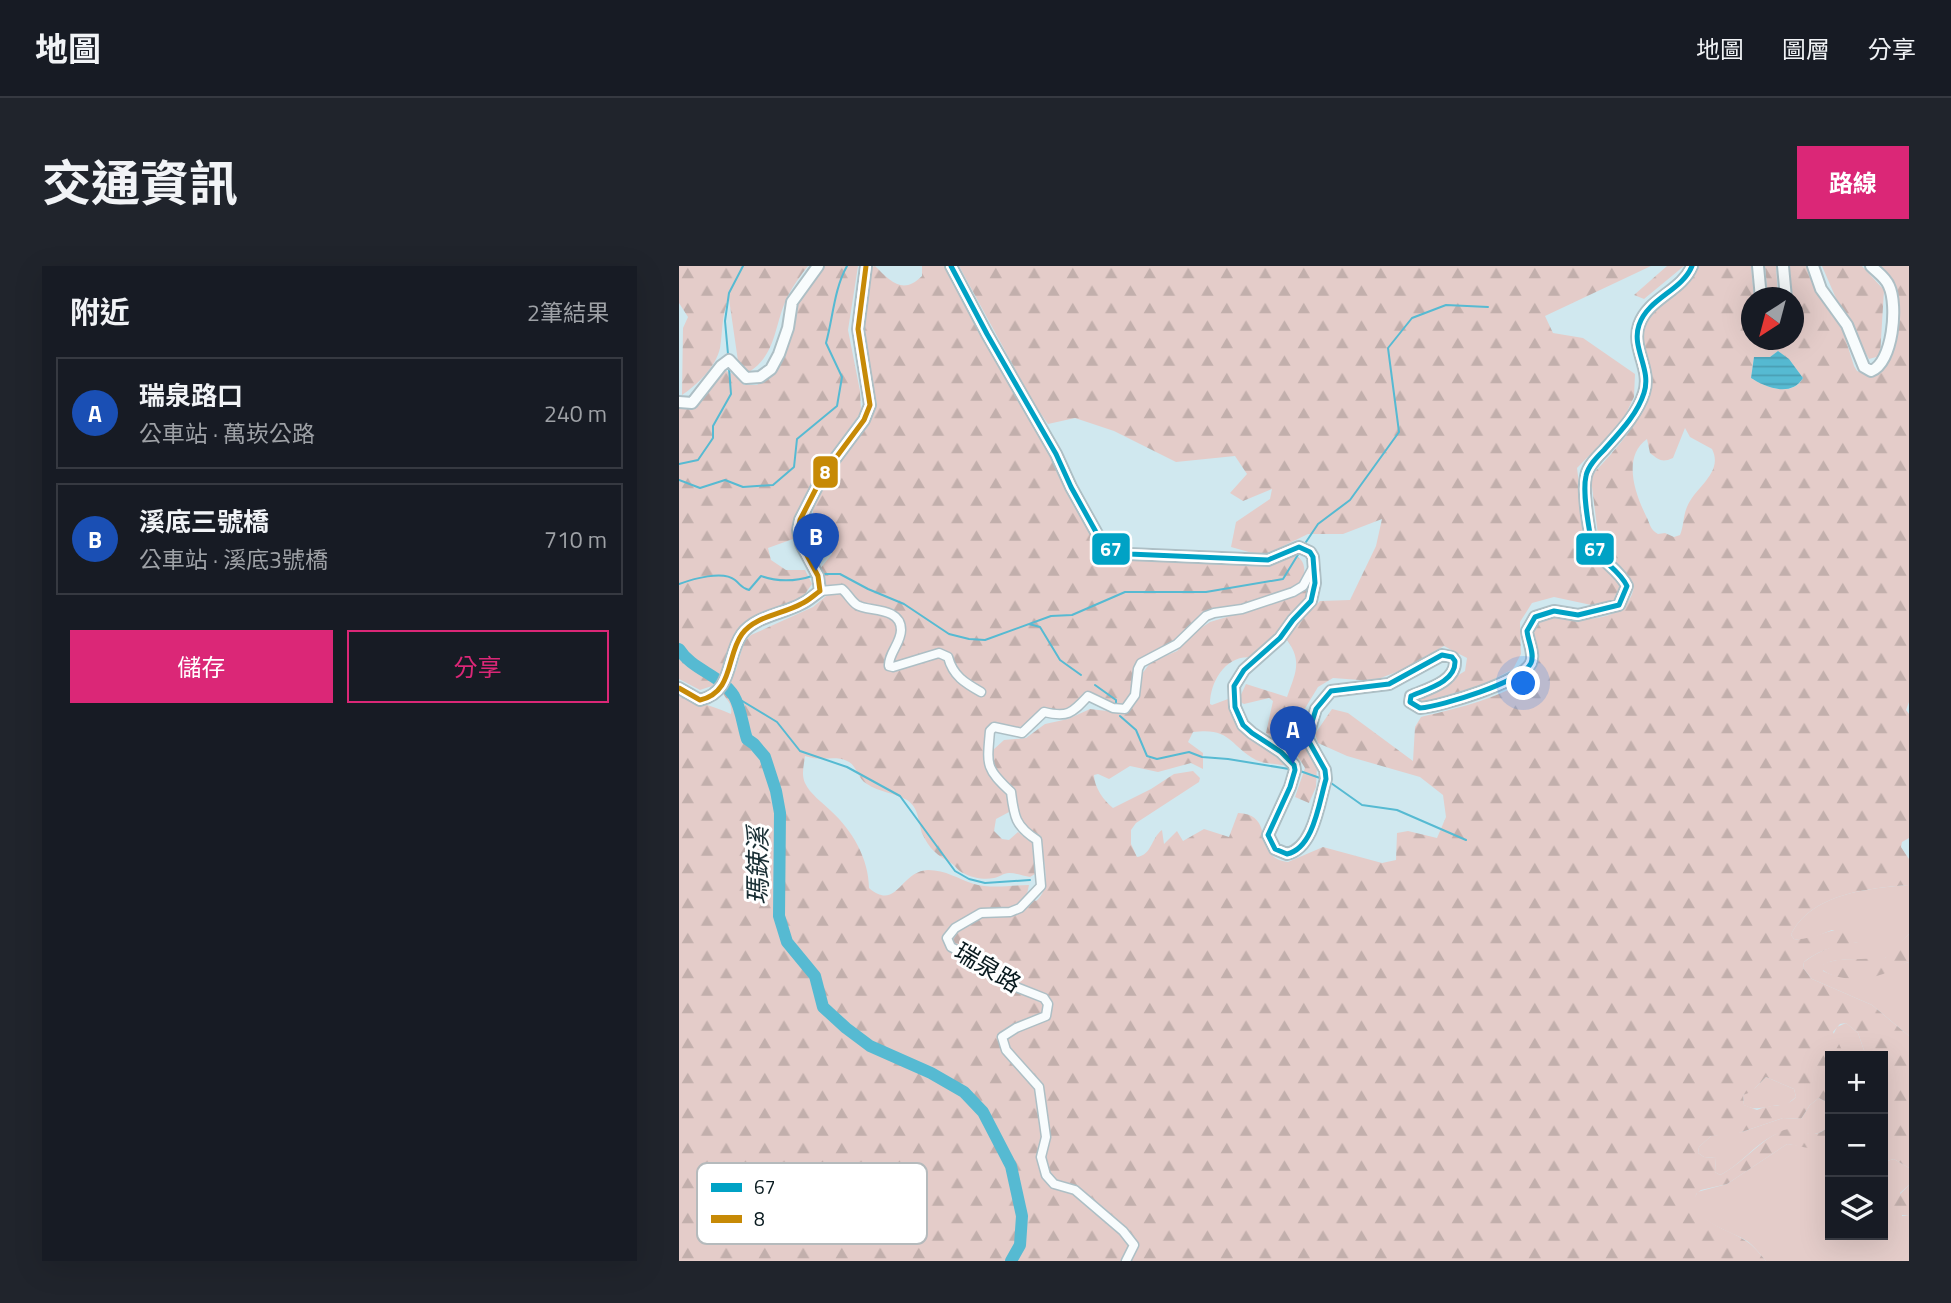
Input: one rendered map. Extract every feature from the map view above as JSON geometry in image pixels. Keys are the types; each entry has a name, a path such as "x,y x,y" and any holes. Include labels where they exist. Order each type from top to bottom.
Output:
{"street":[{"path":"679,402 692,403 721,366 729,360 746,378 760,377 771,369 779,354 792,302 818,266"},
{"path":"820,591 816,573 801,544 798,530 800,520 823,475 864,420 870,405 858,329 866,266"},
{"path":"951,266 986,334 1056,454 1101,541 1108,548 1129,554 1268,559 1299,547 1310,552 1315,583 1311,601 1280,638 1244,670 1234,686 1235,707 1243,724 1294,765 1290,787 1268,835 1276,849 1287,855 1296,851 1307,838 1326,779 1325,770 1307,738 1316,709 1331,691 1389,684 1446,655 1455,660 1453,672 1440,683 1411,696 1410,702 1420,708 1466,697 1520,674 1529,666 1533,655 1527,631 1535,617 1555,611 1578,615 1619,605 1627,586 1617,570 1596,553 1592,545 1585,478 1593,463 1635,411 1643,395 1646,381 1637,345 1639,325 1644,315 1680,284 1692,266"},
{"path":"1758,266 1760,287"},
{"path":"1783,266 1785,287"},
{"path":"1814,266 1821,289 1847,325 1860,362 1871,371 1882,364 1891,343 1892,310 1889,286 1871,266"},
{"name":"瑞泉路","path":"1126,1261 1134,1245 1123,1231 1075,1191 1054,1184 1046,1175 1041,1157 1046,1137 1039,1087 1006,1050 1002,1037 1046,1016 1048,1004 1044,998 1011,985 981,962 951,947 947,942 955,928 982,913 1010,912 1020,908 1041,886 1037,840 1019,825 1011,792 995,777 988,764 990,732 995,727 1022,733 1044,712 1065,715 1075,710 1088,696 1113,708 1125,709 1135,695 1137,669 1141,663 1177,644 1206,616 1242,609 1293,592 1303,586 1314,566"},
{"path":"679,688 700,700 710,698 718,692 730,670 736,643 744,631 758,622 801,604 820,591 842,589 858,606 878,609 899,622 901,631 888,660 889,666 939,653 948,657 951,668 963,682 981,692"}],"green space":[{"path":"679,266 808,266 784,304 765,356 749,372 738,361 729,299 723,317 718,355 700,381 682,395 683,328 688,317 679,303"},
{"path":"823,266 858,266 848,330 860,391 861,412 813,482 798,512 793,539 768,548 771,560 786,570 805,570 812,584 803,597 756,620 723,675 712,686 700,690 679,679 679,657 684,657 679,643 679,409 693,409 724,370 733,374 744,385 757,385 767,376 795,306"},
{"path":"875,266 897,284 909,285 922,276 922,266 947,266 987,343 1053,455 1094,535 1105,550 1119,557 1262,563 1272,562 1289,554 1299,558 1304,567 1302,579 1294,588 1264,600 1204,614 1175,640 1144,658 1135,669 1133,693 1124,706 1115,706 1088,694 1069,709 1044,709 1023,726 997,725 986,732 985,765 992,778 1009,793 1011,811 996,819 994,831 1002,839 1009,840 1018,832 1032,843 1035,874 1030,877 1009,873 983,879 961,872 938,854 925,839 916,811 907,800 867,784 847,761 805,756 805,783 852,836 863,856 869,888 878,894 886,895 893,893 919,872 934,870 981,885 1029,885 1027,894 1036,901 1046,880 1040,839 1018,814 1011,786 995,771 993,750 1004,740 1026,738 1045,724 1068,719 1090,709 1124,713 1132,707 1141,687 1141,675 1151,662 1177,651 1195,632 1210,622 1286,599 1306,586 1308,588 1300,608 1271,643 1255,658 1237,659 1222,670 1213,686 1210,704 1228,699 1243,729 1252,738 1290,762 1288,766 1256,760 1229,738 1206,731 1193,732 1188,742 1203,753 1203,769 1191,763 1158,772 1130,766 1109,779 1094,775 1094,780 1103,798 1113,808 1174,774 1193,771 1200,778 1199,782 1136,823 1131,830 1131,844 1137,857 1149,850 1162,830 1164,844 1177,831 1183,841 1204,829 1229,837 1238,813 1250,815 1257,821 1270,853 1277,859 1288,862 1323,847 1382,863 1396,860 1397,833 1408,831 1437,838 1446,817 1443,795 1420,777 1347,756 1318,743 1315,734 1332,709 1348,713 1413,761 1415,727 1421,717 1500,694 1527,679 1538,663 1533,635 1537,623 1554,615 1581,619 1599,618 1615,612 1628,602 1634,586 1599,543 1591,479 1628,434 1648,400 1652,381 1644,337 1648,321 1654,313 1683,289 1695,275 1698,266 1751,266 1753,287 1741,287 1741,350 1804,350 1804,287 1788,287 1787,266 1809,266 1816,289 1843,331 1854,366 1857,371 1869,375 1878,370 1885,360 1897,318 1897,303 1891,280 1877,266 1909,266 1909,702 1906,710 1909,714 1909,838 1902,842 1901,847 1909,859 1909,885 1859,891 1826,902 1800,921 1791,935 1794,939 1802,939 1849,928 1865,936 1863,941 1818,953 1804,962 1803,968 1812,979 1872,1005 1909,1036 1909,1168 1894,1159 1888,1161 1888,1051 1864,1051 1858,1033 1846,1023 1840,1024 1833,1032 1842,1051 1825,1051 1825,1101 1819,1098 1810,1105 1801,1119 1783,1118 1733,1135 1711,1136 1699,1147 1698,1153 1704,1157 1716,1158 1715,1172 1720,1175 1784,1130 1796,1129 1812,1134 1825,1129 1825,1144 1809,1148 1787,1144 1727,1184 1701,1190 1696,1194 1700,1212 1706,1219 1749,1243 1766,1261 679,1261 679,692 731,714 730,704 722,691 736,670 744,642 751,635 813,607 826,596 826,586 819,570 832,554 829,535 813,515 813,509 830,474 869,424 877,404 862,334 872,267","holes":["1778,351 1803,378 1792,388 1778,389 1763,385 1751,378 1754,357 1770,357","1685,428 1690,437 1712,449 1714,465 1707,480 1687,507 1680,535 1674,537 1665,533 1658,534 1652,528 1638,497 1633,476 1635,455 1647,439 1650,453 1669,460 1673,458","1766,1077 1794,1089 1796,1097 1783,1105 1757,1110 1744,1105 1743,1095 1751,1092"]},
{"path":"959,266 1651,266 1545,316 1553,333 1583,338 1635,374 1634,397 1622,422 1577,468 1588,554 1624,578 1625,590 1612,605 1596,606 1554,597 1532,603 1520,622 1521,654 1513,669 1485,684 1422,703 1420,699 1465,671 1467,658 1444,646 1404,669 1373,681 1333,678 1318,687 1298,720 1301,742 1317,766 1316,787 1309,803 1295,797 1305,768 1297,755 1266,733 1273,701 1269,698 1244,704 1238,701 1246,684 1287,697 1295,673 1296,660 1285,637 1320,601 1350,600 1376,546 1382,519 1343,534 1308,534 1263,556 1231,547 1236,522 1270,499 1272,489 1243,501 1230,493 1247,474 1235,456 1176,462 1114,431 1075,418 1048,424 1034,404"},
{"path":"1667,266 1684,266 1644,299 1634,295"},
{"path":"1765,266 1776,266 1777,287 1767,287"},
{"path":"1822,266 1862,266 1884,290 1880,356 1869,359 1838,303"},
{"path":"1909,885 1909,934 1891,954 1878,960 1830,962 1823,965 1823,971 1844,977 1855,976 1909,962 1909,1036 1872,1005 1812,979 1803,968 1804,962 1823,950 1858,942 1859,931 1832,930 1807,940 1794,939 1791,935 1800,921 1826,902 1859,891"},
{"path":"1909,934 1909,962 1886,973 1851,979 1834,976 1821,969 1824,963 1837,960 1885,958"},
{"path":"1846,1023 1858,1033 1864,1051 1842,1051 1833,1035 1837,1027"},
{"path":"1766,1077 1794,1089 1796,1097 1786,1105 1759,1108 1744,1105 1743,1095"},
{"path":"1819,1098 1825,1101 1823,1131 1811,1134 1793,1131 1779,1133 1720,1175 1715,1172 1716,1158 1704,1157 1698,1153 1699,1147 1711,1136 1742,1132 1783,1118 1801,1119 1810,1105"},
{"path":"1787,1144 1824,1144 1825,1240 1888,1240 1888,1161 1894,1159 1909,1168 1909,1185 1900,1193 1902,1216 1909,1215 1909,1261 1766,1261 1747,1241 1711,1223 1698,1210 1695,1202 1697,1192 1727,1184"},
{"path":"1909,1185 1909,1215 1899,1215 1892,1210 1896,1198"}],"water":[{"path":"1778,351 1789,359 1803,378 1792,388 1778,389 1751,378 1754,357 1770,357"}],"waterway":[{"path":"728,354 725,321 729,293 743,266"},
{"path":"679,480 700,488 725,480 743,487 773,485 794,467 797,439 837,406 842,377 826,343 836,294 847,266"},
{"path":"1306,542 1318,524 1350,500 1399,432 1388,348 1412,318 1446,305 1488,307"},
{"path":"679,464 698,460 713,438 713,426 731,394 729,368"},
{"path":"820,574 840,574 904,604 949,634 985,640 1051,616 1072,615 1125,592 1206,592 1283,579 1299,553"},
{"path":"679,584 708,576 723,576 730,577 749,590 761,576 786,580 812,576"},
{"path":"1029,624 1040,627 1060,660 1081,675"},
{"name":"瑪鋉溪","path":"679,649 734,696 747,739 765,757 780,813 779,916 787,942 815,976 823,1007 870,1046 931,1073 964,1092 983,1112 1011,1166 1022,1216 1020,1245 1011,1261"},
{"path":"1095,685 1116,700 1116,704"},
{"path":"734,696 777,722 800,751 847,767 900,796 955,871 969,879 985,883 1030,880"},
{"path":"1120,716 1136,730 1147,756 1157,759 1189,752 1202,757 1289,769"},
{"path":"1300,771 1320,778"},
{"path":"1331,783 1362,805 1397,810 1466,840"}],"transit line":[{"name":"8","path":"679,688 700,700 711,696 724,681 737,643 748,628 762,619 804,603 820,591 818,576 801,544 798,530 800,520 823,475 864,420 870,405 858,329 866,266"},
{"name":"67","path":"951,266 1056,454 1101,541 1114,551 1129,554 1268,560 1299,547 1310,552 1313,557 1315,583 1311,601 1280,638 1244,670 1234,686 1235,707 1243,725 1281,752 1294,765 1290,787 1268,835 1275,849 1287,854 1303,843 1318,811 1326,779 1325,770 1307,738 1316,709 1331,691 1389,684 1442,655 1452,657 1455,661 1451,674 1439,684 1411,696 1410,702 1420,708 1462,698 1498,685 1525,670 1532,659 1527,631 1535,617 1554,611 1578,615 1619,605 1627,586 1592,545 1585,501 1586,476 1593,462 1632,416 1644,393 1645,375 1637,334 1643,316 1681,282 1692,266"}],"place":[{"name":"溪底三號橋","path":"816,571"},
{"name":"瑞泉路口","path":"1293,764"}]}
